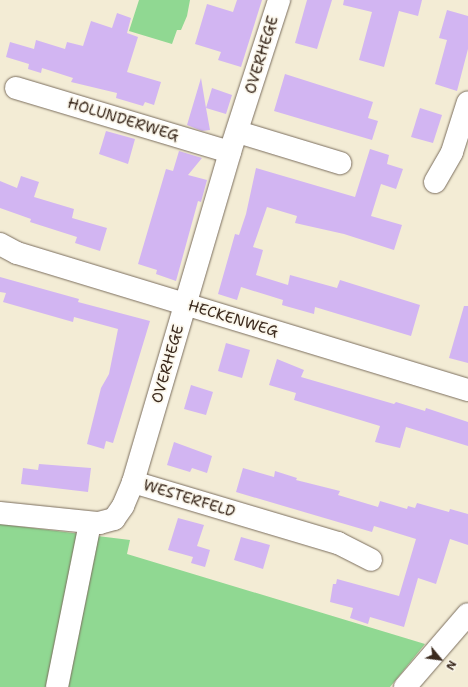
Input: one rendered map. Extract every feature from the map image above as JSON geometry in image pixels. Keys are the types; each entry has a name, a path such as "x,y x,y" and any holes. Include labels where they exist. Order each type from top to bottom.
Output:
{"street":[{"name":"OVERHEGE","path":"133,482 234,142 279,0"},
{"name":"HOLUNDERWEG","path":"16,88 234,142"},
{"path":"435,182 452,152 468,102"},
{"path":"234,142 340,163"},
{"name":"HECKENWEG","path":"0,244 17,253 468,390"},
{"name":"WESTERFELD","path":"0,513 90,523 114,519 123,506 133,482 338,543 371,560"},
{"path":"57,687 90,523"},
{"path":"405,687 468,614"}],"green space":[{"path":"139,0 190,0 187,16 181,30 177,30 172,44 129,31"},
{"path":"0,524 130,540 127,554 425,644 390,687 0,687"}],"building":[{"path":"237,0 262,0 241,67 218,60 221,52 195,44 207,4 233,12"},
{"path":"307,0 332,0 317,49 295,43"},
{"path":"344,0 422,0 418,16 399,11 384,67 359,60 372,12 343,5"},
{"path":"447,10 468,16 468,49 457,91 435,84 447,40 439,38"},
{"path":"117,13 131,18 127,33 138,37 127,72 161,82 154,105 145,102 143,106 116,98 117,93 71,82 73,78 42,68 41,73 28,69 29,64 6,57 10,42 34,49 36,40 65,49 67,42 83,46 91,21 112,28"},
{"path":"285,74 373,102 368,118 378,121 372,140 274,111"},
{"path":"201,78 210,130 202,131 187,125"},
{"path":"212,88 232,95 226,114 206,108"},
{"path":"420,108 442,115 433,143 411,137"},
{"path":"106,131 135,139 128,164 99,154"},
{"path":"370,149 389,155 387,164 403,169 396,189 381,184 371,216 402,225 394,250 344,234 295,223 297,216 267,207 253,247 263,250 256,275 288,285 290,275 337,288 340,280 420,305 411,336 315,307 314,314 282,305 283,300 241,287 237,300 218,294 235,234 239,235 246,214 256,168 355,197"},
{"path":"179,151 202,158 188,175 207,180 201,202 198,201 176,281 156,274 157,270 138,264 166,169 173,171"},
{"path":"21,176 39,182 34,197 74,209 72,218 107,228 100,251 75,243 77,237 30,222 31,219 0,208 0,181 17,188"},
{"path":"0,277 79,299 78,302 150,321 113,443 106,441 104,449 87,444 101,388 109,374 118,329 74,317 73,322 3,302 6,293 0,292"},
{"path":"464,306 468,306 468,363 449,358"},
{"path":"226,343 250,350 242,378 218,371"},
{"path":"277,359 304,370 301,377 394,404 396,402 425,411 426,408 468,422 468,446 406,427 400,448 375,442 380,426 294,400 296,393 269,385"},
{"path":"191,385 213,392 206,415 184,409"},
{"path":"174,442 212,456 207,473 192,468 190,472 167,465"},
{"path":"39,464 91,468 88,492 21,484 23,468 38,470"},
{"path":"243,468 274,477 275,471 297,478 296,480 340,491 338,495 378,507 380,501 407,509 408,506 415,508 417,503 449,512 450,509 468,514 468,545 450,539 436,584 418,578 404,627 370,617 368,624 350,618 353,608 330,602 333,584 336,584 337,579 399,596 416,539 374,526 372,532 236,492"},
{"path":"178,518 204,525 197,546 210,550 205,567 191,563 193,557 168,550"},
{"path":"241,537 270,545 263,569 234,560"}]}
